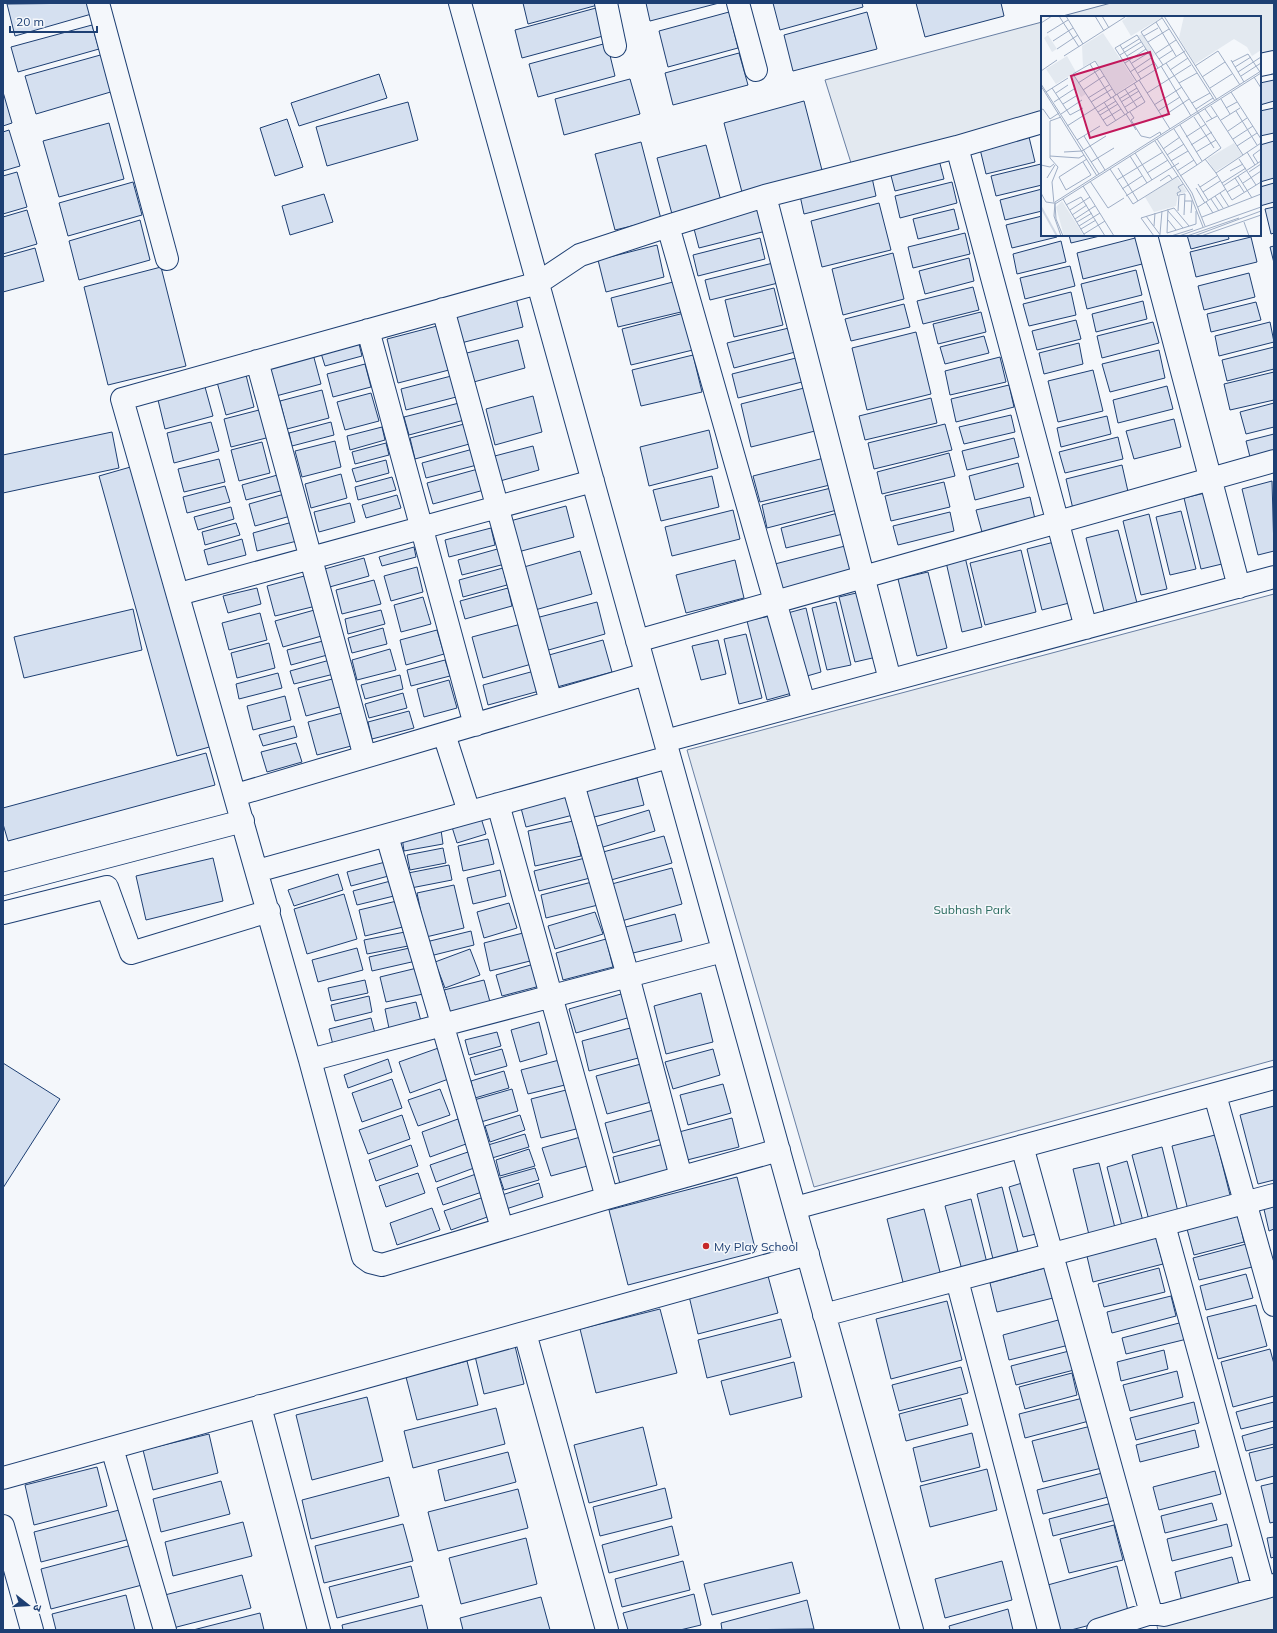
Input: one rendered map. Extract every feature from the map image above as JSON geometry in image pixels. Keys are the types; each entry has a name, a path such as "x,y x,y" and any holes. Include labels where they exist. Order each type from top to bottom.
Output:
{"street":[{"path":"98,3 166,259"},
{"path":"460,3 912,1630"},
{"path":"606,3 615,46"},
{"path":"738,3 756,70"},
{"path":"1261,65 1274,62"},
{"path":"779,1150 502,1228 382,1265 367,1261 363,1257 236,795 122,398 538,283 580,255 668,226 765,196 957,147 1041,122"},
{"path":"957,147 1086,628"},
{"path":"765,196 865,577 890,680"},
{"path":"668,226 804,704"},
{"path":"1146,236 1239,587"},
{"path":"443,309 551,702"},
{"path":"368,330 475,725"},
{"path":"256,361 365,757"},
{"path":"637,641 1274,461"},
{"path":"179,594 592,481"},
{"path":"257,871 573,784 667,749 804,704 1274,577"},
{"path":"236,795 646,674"},
{"path":"444,734 469,812"},
{"path":"573,784 628,976 681,1177"},
{"path":"498,804 607,1198"},
{"path":"3,884 243,821"},
{"path":"387,836 502,1228"},
{"path":"3,913 107,887 131,953 268,911"},
{"path":"310,1060 723,951"},
{"path":"795,1208 1274,1078"},
{"path":"1214,1095 1274,1305"},
{"path":"1022,1146 1151,1613"},
{"path":"824,1315 1274,1195"},
{"path":"1098,1630 1151,1613 1164,1615 1269,1587 1164,1225"},
{"path":"3,1478 808,1254"},
{"path":"957,1280 1049,1630"},
{"path":"526,1333 607,1630"},
{"path":"260,1406 320,1630"},
{"path":"112,1448 165,1630"},
{"path":"3,1526 32,1630"}],"green space":[{"path":"1111,3 1274,3 1274,56 1261,60 1261,16 1063,16"},
{"path":"1041,22 1041,126 857,182 825,80"},
{"name":"Subhash Park","path":"1274,594 1274,1060 814,1187 687,750"},
{"path":"1274,1590 1274,1630 1158,1630 1156,1622"}],"building":[{"path":"92,3 95,13 15,36 7,4"},
{"path":"523,3 605,3 528,24"},
{"path":"646,3 719,3 650,21"},
{"path":"773,3 862,3 863,7 780,30"},
{"path":"916,3 1001,3 1004,16 925,37"},
{"path":"596,8 603,36 522,58 515,30"},
{"path":"729,12 738,48 668,67 659,31"},
{"path":"867,12 877,49 793,71 784,35"},
{"path":"92,25 99,49 18,72 11,47"},
{"path":"607,43 615,76 538,97 529,64"},
{"path":"739,53 748,85 673,105 665,73"},
{"path":"104,54 114,91 36,114 25,76"},
{"path":"379,74 387,98 299,126 291,103"},
{"path":"630,79 640,114 564,135 555,99"},
{"path":"1274,80 1274,101 1261,105 1261,83"},
{"path":"3,92 12,123 3,126"},
{"path":"804,101 823,174 743,196 724,123"},
{"path":"408,102 418,140 327,166 316,127"},
{"path":"1274,108 1274,133 1261,136 1261,111"},
{"path":"287,119 303,167 275,176 260,128"},
{"path":"109,123 124,179 59,197 43,141"},
{"path":"9,130 20,166 3,171 3,132"},
{"path":"1029,137 1035,162 986,174 980,149"},
{"path":"1274,141 1274,178 1261,182 1261,145"},
{"path":"641,142 661,219 615,230 595,154"},
{"path":"706,145 721,201 672,214 657,158"},
{"path":"938,156 944,179 895,191 889,168"},
{"path":"1041,164 1041,185 996,196 991,176"},
{"path":"17,172 27,207 3,214 3,176"},
{"path":"871,173 876,196 804,214 799,191"},
{"path":"133,182 142,215 68,236 59,203"},
{"path":"952,182 957,203 900,218 895,196"},
{"path":"1274,183 1274,202 1261,206 1261,187"},
{"path":"1041,189 1041,211 1005,220 1000,200"},
{"path":"324,194 333,222 290,235 282,206"},
{"path":"879,203 891,250 822,267 811,221"},
{"path":"1274,207 1274,233 1271,234 1265,209"},
{"path":"761,208 766,231 699,248 693,225"},
{"path":"954,209 959,229 918,239 913,219"},
{"path":"27,210 37,244 3,254 3,217"},
{"path":"1041,216 1041,236 1057,237 1012,248 1006,225"},
{"path":"140,220 150,260 79,280 69,241"},
{"path":"965,233 970,254 913,268 908,247"},
{"path":"1069,236 1100,236 1071,243"},
{"path":"1187,236 1228,236 1229,239 1191,249"},
{"path":"1139,237 1146,263 1083,279 1077,253"},
{"path":"1251,237 1257,262 1196,277 1190,252"},
{"path":"760,238 765,259 698,276 693,255"},
{"path":"1061,241 1066,262 1017,274 1013,254"},
{"path":"657,245 664,277 606,292 598,260"},
{"path":"1274,246 1274,263 1270,247"},
{"path":"35,248 44,281 3,292 3,257"},
{"path":"893,253 904,299 843,315 832,269"},
{"path":"969,258 974,281 925,294 919,271"},
{"path":"777,262 782,282 710,300 705,280"},
{"path":"1070,266 1075,286 1025,299 1020,278"},
{"path":"161,267 186,366 108,385 84,287"},
{"path":"1136,270 1142,295 1087,309 1081,284"},
{"path":"1249,273 1255,297 1204,310 1198,286"},
{"path":"673,282 681,312 618,327 611,298"},
{"path":"973,287 979,310 923,324 917,301"},
{"path":"774,288 783,325 734,337 725,300"},
{"path":"1071,292 1076,315 1029,326 1023,304"},
{"path":"515,294 523,327 461,343 452,311"},
{"path":"1143,301 1147,319 1096,332 1092,314"},
{"path":"1256,302 1261,320 1211,332 1207,314"},
{"path":"904,304 910,327 851,341 845,319"},
{"path":"688,312 697,349 631,365 622,329"},
{"path":"981,312 986,332 938,344 933,324"},
{"path":"1076,320 1081,339 1037,350 1032,331"},
{"path":"1153,322 1159,343 1102,358 1097,336"},
{"path":"1270,322 1274,342 1219,356 1215,336"},
{"path":"437,326 449,370 398,383 387,339"},
{"path":"797,326 803,350 734,368 727,343"},
{"path":"916,332 931,394 867,410 852,348"},
{"path":"984,336 989,353 945,364 940,347"},
{"path":"358,340 362,356 325,366 320,350"},
{"path":"518,340 525,368 470,383 463,354"},
{"path":"1079,343 1083,364 1044,374 1039,353"},
{"path":"1274,347 1274,369 1227,381 1222,360"},
{"path":"1159,350 1165,378 1110,392 1102,364"},
{"path":"313,354 321,384 276,396 268,366"},
{"path":"693,355 702,392 641,406 632,370"},
{"path":"800,357 806,381 738,398 732,374"},
{"path":"1000,357 1006,382 950,395 945,371"},
{"path":"365,364 371,387 333,397 327,374"},
{"path":"1093,370 1103,411 1058,422 1048,381"},
{"path":"1274,372 1274,400 1230,410 1224,384"},
{"path":"459,374 464,395 406,410 401,389"},
{"path":"246,375 254,407 226,415 217,382"},
{"path":"1009,385 1014,407 956,422 951,399"},
{"path":"812,386 823,429 751,447 741,404"},
{"path":"1167,386 1173,409 1118,423 1113,400"},
{"path":"205,387 213,416 165,429 158,400"},
{"path":"322,390 329,418 287,429 280,401"},
{"path":"371,393 379,421 345,430 337,402"},
{"path":"533,396 542,432 495,445 486,409"},
{"path":"931,398 937,423 865,440 859,416"},
{"path":"463,402 468,419 409,435 404,417"},
{"path":"1274,403 1274,427 1246,434 1240,412"},
{"path":"263,409 270,437 231,447 224,419"},
{"path":"1011,415 1015,432 964,444 959,427"},
{"path":"1107,416 1111,434 1061,447 1057,428"},
{"path":"1174,419 1181,447 1134,459 1126,431"},
{"path":"211,422 219,451 174,463 167,433"},
{"path":"331,422 334,435 292,446 289,433"},
{"path":"468,423 473,443 415,459 410,438"},
{"path":"945,424 952,450 874,469 868,443"},
{"path":"382,427 385,440 350,450 347,436"},
{"path":"709,430 718,468 649,486 640,447"},
{"path":"112,432 119,468 3,493 3,455"},
{"path":"1274,434 1274,460 1252,465 1246,441"},
{"path":"1118,437 1123,459 1065,473 1059,452"},
{"path":"1014,438 1019,457 967,470 962,451"},
{"path":"335,441 341,467 302,477 295,451"},
{"path":"262,442 270,473 239,481 231,450"},
{"path":"386,443 389,455 355,464 352,452"},
{"path":"533,446 539,470 493,483 487,458"},
{"path":"473,449 477,465 426,478 422,463"},
{"path":"949,453 955,476 882,494 877,472"},
{"path":"832,456 838,483 760,502 753,476"},
{"path":"219,459 225,482 184,492 178,469"},
{"path":"386,460 389,473 356,482 352,469"},
{"path":"1018,463 1024,487 975,500 969,476"},
{"path":"1122,465 1129,496 1073,509 1066,479"},
{"path":"134,466 213,746 177,756 99,476"},
{"path":"478,469 484,490 433,504 427,483"},
{"path":"281,474 284,490 246,500 242,485"},
{"path":"341,474 347,498 311,508 305,484"},
{"path":"712,476 719,507 661,521 653,490"},
{"path":"392,477 396,490 358,500 355,487"},
{"path":"1272,481 1274,551 1258,555 1242,489"},
{"path":"944,482 950,507 891,521 885,496"},
{"path":"225,486 230,502 187,513 183,497"},
{"path":"831,488 837,510 767,528 762,505"},
{"path":"288,493 294,515 255,526 249,504"},
{"path":"1205,493 1222,564 1201,569 1184,498"},
{"path":"397,495 401,508 366,518 362,505"},
{"path":"1030,497 1035,519 982,532 976,510"},
{"path":"350,503 355,522 319,532 314,512"},
{"path":"566,506 574,537 518,552 510,521"},
{"path":"231,507 234,519 198,530 194,517"},
{"path":"733,510 740,539 672,556 665,527"},
{"path":"1181,511 1196,569 1170,575 1156,517"},
{"path":"950,512 954,531 898,545 893,526"},
{"path":"838,513 843,534 786,548 781,528"},
{"path":"1149,514 1167,589 1141,595 1123,521"},
{"path":"296,521 301,540 257,551 253,533"},
{"path":"236,523 240,535 205,545 202,532"},
{"path":"491,528 495,545 449,557 445,540"},
{"path":"1118,530 1137,603 1104,611 1086,538"},
{"path":"242,539 246,555 208,565 204,550"},
{"path":"1058,541 1073,602 1042,610 1027,549"},
{"path":"845,546 851,573 777,591 771,565"},
{"path":"414,547 416,557 382,566 379,557"},
{"path":"501,548 505,564 462,575 458,560"},
{"path":"1021,550 1036,612 985,625 970,563"},
{"path":"580,551 592,594 535,610 524,567"},
{"path":"965,557 982,627 962,632 946,562"},
{"path":"364,558 369,576 326,588 321,570"},
{"path":"735,560 744,598 686,613 676,575"},
{"path":"417,567 423,592 391,601 384,576"},
{"path":"503,568 507,585 463,597 459,580"},
{"path":"928,572 947,648 917,656 898,579"},
{"path":"308,575 316,606 275,616 267,586"},
{"path":"374,580 381,604 342,614 336,590"},
{"path":"257,588 261,604 228,613 223,596"},
{"path":"508,588 512,606 465,619 460,601"},
{"path":"865,591 881,656 855,662 839,597"},
{"path":"423,597 431,624 401,632 394,605"},
{"path":"597,602 605,634 545,651 536,618"},
{"path":"836,602 851,665 827,670 812,608"},
{"path":"806,608 821,672 800,678 784,614"},
{"path":"133,609 142,650 24,678 14,637"},
{"path":"318,609 325,635 283,647 275,621"},
{"path":"381,610 385,624 348,634 345,619"},
{"path":"260,613 267,640 229,650 222,623"},
{"path":"774,615 792,693 767,700 747,621"},
{"path":"525,623 535,663 483,678 472,637"},
{"path":"383,628 387,644 352,653 348,638"},
{"path":"437,630 444,654 406,665 400,640"},
{"path":"746,634 762,698 739,704 724,639"},
{"path":"327,640 331,654 291,665 287,650"},
{"path":"603,640 612,672 557,687 549,655"},
{"path":"718,640 726,674 701,680 692,646"},
{"path":"269,643 275,668 237,678 231,653"},
{"path":"390,649 396,670 357,680 352,660"},
{"path":"330,660 334,674 294,684 290,671"},
{"path":"445,660 450,676 411,686 407,670"},
{"path":"538,670 543,690 488,705 483,685"},
{"path":"278,673 282,688 239,699 236,684"},
{"path":"400,675 403,689 365,699 361,685"},
{"path":"336,678 343,706 306,716 298,688"},
{"path":"449,680 457,708 424,717 417,689"},
{"path":"403,693 407,708 369,718 365,704"},
{"path":"285,696 291,720 253,730 247,706"},
{"path":"409,711 414,728 372,739 368,722"},
{"path":"346,712 355,745 317,755 308,722"},
{"path":"294,726 297,737 263,746 259,735"},
{"path":"296,743 302,762 267,772 261,752"},
{"path":"206,753 215,785 8,841 3,824 3,808"},
{"path":"637,778 644,805 590,818 584,791"},
{"path":"568,795 573,815 526,827 521,808"},
{"path":"649,810 655,831 600,848 594,827"},
{"path":"481,818 486,834 457,843 452,827"},
{"path":"573,821 581,856 535,866 528,831"},
{"path":"441,830 443,844 404,851 402,837"},
{"path":"664,836 672,863 611,880 603,852"},
{"path":"488,839 494,864 463,871 458,846"},
{"path":"443,848 446,863 410,870 407,855"},
{"path":"589,857 594,877 539,891 534,871"},
{"path":"213,858 223,901 146,920 136,876"},
{"path":"393,860 396,874 351,886 347,872"},
{"path":"449,865 452,880 411,888 408,873"},
{"path":"672,868 682,904 618,922 608,885"},
{"path":"500,870 506,896 473,904 467,878"},
{"path":"338,874 343,890 294,906 288,890"},
{"path":"398,879 402,894 357,905 353,891"},
{"path":"592,882 598,905 546,918 541,895"},
{"path":"454,885 464,928 426,937 417,893"},
{"path":"344,894 357,939 307,954 294,909"},
{"path":"401,900 407,926 365,936 359,910"},
{"path":"509,903 517,928 484,938 477,912"},
{"path":"595,912 603,934 555,949 548,926"},
{"path":"675,914 682,941 629,954 622,928"},
{"path":"471,931 474,945 430,956 426,942"},
{"path":"405,932 408,946 367,954 364,940"},
{"path":"523,933 530,961 490,971 484,943"},
{"path":"606,939 613,967 563,980 556,953"},
{"path":"414,947 416,961 372,971 369,957"},
{"path":"357,948 363,970 318,982 312,960"},
{"path":"470,949 480,975 445,988 435,962"},
{"path":"534,964 540,986 502,996 496,975"},
{"path":"417,968 423,994 386,1002 380,977"},
{"path":"365,980 368,993 331,1001 328,988"},
{"path":"484,980 490,1002 450,1012 444,990"},
{"path":"628,992 634,1016 576,1033 569,1009"},
{"path":"701,993 713,1042 666,1054 654,1006"},
{"path":"369,996 372,1012 335,1021 331,1005"},
{"path":"416,1002 422,1025 390,1033 385,1009"},
{"path":"371,1018 376,1037 334,1049 329,1029"},
{"path":"539,1022 547,1054 520,1062 511,1030"},
{"path":"634,1027 642,1057 589,1071 582,1041"},
{"path":"497,1032 501,1046 469,1055 465,1040"},
{"path":"444,1046 454,1077 410,1093 399,1062"},
{"path":"502,1049 507,1066 475,1075 470,1058"},
{"path":"713,1049 720,1075 673,1089 665,1062"},
{"path":"388,1059 392,1072 348,1088 344,1075"},
{"path":"563,1059 569,1084 528,1094 521,1070"},
{"path":"3,1063 60,1099 3,1188"},
{"path":"641,1064 651,1102 607,1114 596,1076"},
{"path":"504,1071 509,1088 475,1098 471,1081"},
{"path":"392,1079 402,1108 362,1122 352,1093"},
{"path":"723,1084 731,1113 688,1125 680,1095"},
{"path":"440,1089 450,1115 418,1126 408,1100"},
{"path":"512,1089 518,1111 481,1122 474,1100"},
{"path":"570,1089 580,1128 541,1138 531,1099"},
{"path":"1274,1106 1274,1180 1258,1184 1240,1115"},
{"path":"657,1109 665,1138 613,1153 605,1123"},
{"path":"402,1115 410,1139 368,1154 359,1130"},
{"path":"520,1115 525,1130 490,1142 485,1126"},
{"path":"732,1118 739,1147 687,1160 679,1132"},
{"path":"458,1119 466,1144 430,1157 422,1132"},
{"path":"525,1134 529,1147 492,1158 488,1145"},
{"path":"1215,1135 1232,1203 1189,1214 1172,1146"},
{"path":"584,1136 591,1165 551,1176 542,1148"},
{"path":"668,1143 674,1169 620,1184 613,1157"},
{"path":"411,1145 418,1166 376,1181 369,1160"},
{"path":"1162,1147 1179,1216 1150,1224 1132,1155"},
{"path":"529,1149 535,1166 500,1176 496,1160"},
{"path":"468,1152 474,1168 436,1182 430,1165"},
{"path":"1127,1161 1144,1225 1123,1230 1107,1167"},
{"path":"1099,1163 1116,1232 1090,1239 1073,1169"},
{"path":"535,1168 539,1180 504,1190 500,1178"},
{"path":"418,1173 425,1193 386,1207 379,1186"},
{"path":"476,1174 482,1192 443,1205 437,1188"},
{"path":"737,1177 756,1252 628,1285 609,1210"},
{"path":"539,1183 543,1197 506,1209 502,1195"},
{"path":"1022,1183 1036,1234 1023,1237 1009,1187"},
{"path":"1002,1187 1020,1260 995,1267 977,1194"},
{"path":"484,1197 490,1216 451,1230 444,1211"},
{"path":"971,1199 987,1263 962,1270 945,1206"},
{"path":"1274,1202 1274,1229 1269,1231 1263,1205"},
{"path":"432,1208 440,1230 397,1245 390,1223"},
{"path":"924,1209 942,1280 905,1290 887,1219"},
{"path":"1238,1216 1244,1242 1194,1255 1187,1229"},
{"path":"1155,1234 1163,1264 1093,1282 1086,1252"},
{"path":"1250,1243 1256,1266 1199,1280 1193,1258"},
{"path":"1045,1268 1053,1298 997,1312 990,1283"},
{"path":"1159,1268 1165,1292 1104,1307 1098,1284"},
{"path":"1246,1274 1253,1298 1206,1310 1200,1286"},
{"path":"768,1276 778,1313 698,1334 689,1296"},
{"path":"1171,1296 1176,1316 1112,1333 1107,1312"},
{"path":"947,1301 962,1360 891,1379 876,1319"},
{"path":"1256,1305 1267,1346 1218,1359 1207,1317"},
{"path":"660,1309 677,1373 596,1393 580,1329"},
{"path":"781,1319 791,1357 707,1378 698,1340"},
{"path":"1062,1319 1069,1345 1009,1360 1003,1335"},
{"path":"1183,1322 1187,1339 1126,1354 1122,1338"},
{"path":"515,1346 524,1384 484,1394 475,1356"},
{"path":"1270,1349 1274,1364 1274,1396 1233,1407 1221,1362"},
{"path":"1164,1350 1168,1369 1121,1381 1117,1362"},
{"path":"1069,1351 1074,1370 1016,1385 1011,1366"},
{"path":"467,1361 478,1405 417,1420 406,1377"},
{"path":"794,1362 802,1397 730,1415 721,1381"},
{"path":"961,1367 968,1393 899,1411 892,1385"},
{"path":"1177,1371 1183,1397 1130,1411 1123,1385"},
{"path":"1072,1373 1077,1395 1025,1409 1019,1387"},
{"path":"367,1397 383,1461 312,1480 296,1415"},
{"path":"961,1398 968,1425 906,1441 899,1414"},
{"path":"1083,1398 1089,1421 1025,1438 1019,1414"},
{"path":"1194,1402 1199,1423 1136,1440 1130,1418"},
{"path":"1274,1402 1274,1421 1241,1429 1236,1412"},
{"path":"496,1408 505,1444 413,1468 404,1431"},
{"path":"1091,1426 1102,1468 1043,1482 1032,1441"},
{"path":"643,1427 657,1485 589,1503 574,1445"},
{"path":"1274,1427 1274,1444 1246,1451 1242,1436"},
{"path":"1195,1430 1199,1447 1140,1462 1136,1445"},
{"path":"972,1433 980,1467 921,1482 913,1448"},
{"path":"209,1434 218,1473 153,1490 143,1450"},
{"path":"1274,1447 1274,1476 1256,1481 1249,1453"},
{"path":"508,1452 516,1482 445,1501 438,1470"},
{"path":"97,1467 107,1506 34,1525 25,1485"},
{"path":"987,1469 997,1510 930,1527 920,1486"},
{"path":"1215,1471 1221,1494 1159,1510 1153,1487"},
{"path":"1106,1472 1112,1496 1043,1514 1037,1490"},
{"path":"389,1477 399,1516 311,1539 302,1500"},
{"path":"221,1481 230,1514 161,1532 153,1499"},
{"path":"1274,1483 1274,1522 1270,1523 1261,1486"},
{"path":"665,1488 672,1518 600,1536 593,1507"},
{"path":"518,1489 528,1528 438,1551 428,1512"},
{"path":"1112,1503 1116,1520 1053,1536 1049,1519"},
{"path":"1212,1503 1217,1520 1165,1533 1161,1516"},
{"path":"123,1509 130,1539 41,1562 34,1532"},
{"path":"243,1522 252,1556 173,1576 165,1542"},
{"path":"403,1524 413,1561 324,1583 315,1546"},
{"path":"1227,1524 1232,1546 1172,1561 1167,1539"},
{"path":"1114,1525 1123,1560 1069,1573 1060,1539"},
{"path":"672,1526 679,1555 609,1573 602,1545"},
{"path":"1274,1537 1274,1557 1271,1558 1267,1538"},
{"path":"526,1538 537,1584 461,1604 449,1558"},
{"path":"132,1545 142,1585 51,1609 41,1569"},
{"path":"1232,1557 1241,1592 1183,1606 1175,1572"},
{"path":"683,1561 690,1590 622,1607 615,1579"},
{"path":"1002,1561 1012,1600 945,1618 935,1579"},
{"path":"792,1562 800,1593 712,1615 704,1584"},
{"path":"411,1566 419,1597 337,1618 329,1587"},
{"path":"1117,1566 1129,1615 1071,1630 1056,1630 1044,1586"},
{"path":"242,1575 251,1608 169,1629 161,1596"},
{"path":"694,1594 701,1625 680,1630 628,1630 623,1613"},
{"path":"126,1595 135,1630 56,1630 52,1614"},
{"path":"541,1597 550,1630 463,1630 460,1618"},
{"path":"807,1600 814,1629 722,1630 721,1623"},
{"path":"422,1605 428,1630 343,1630 342,1625"},
{"path":"1008,1609 1013,1630 950,1630 949,1626"},
{"path":"260,1613 264,1630 193,1630"}],"place":[{"name":"My Play School","path":"706,1246"}]}
